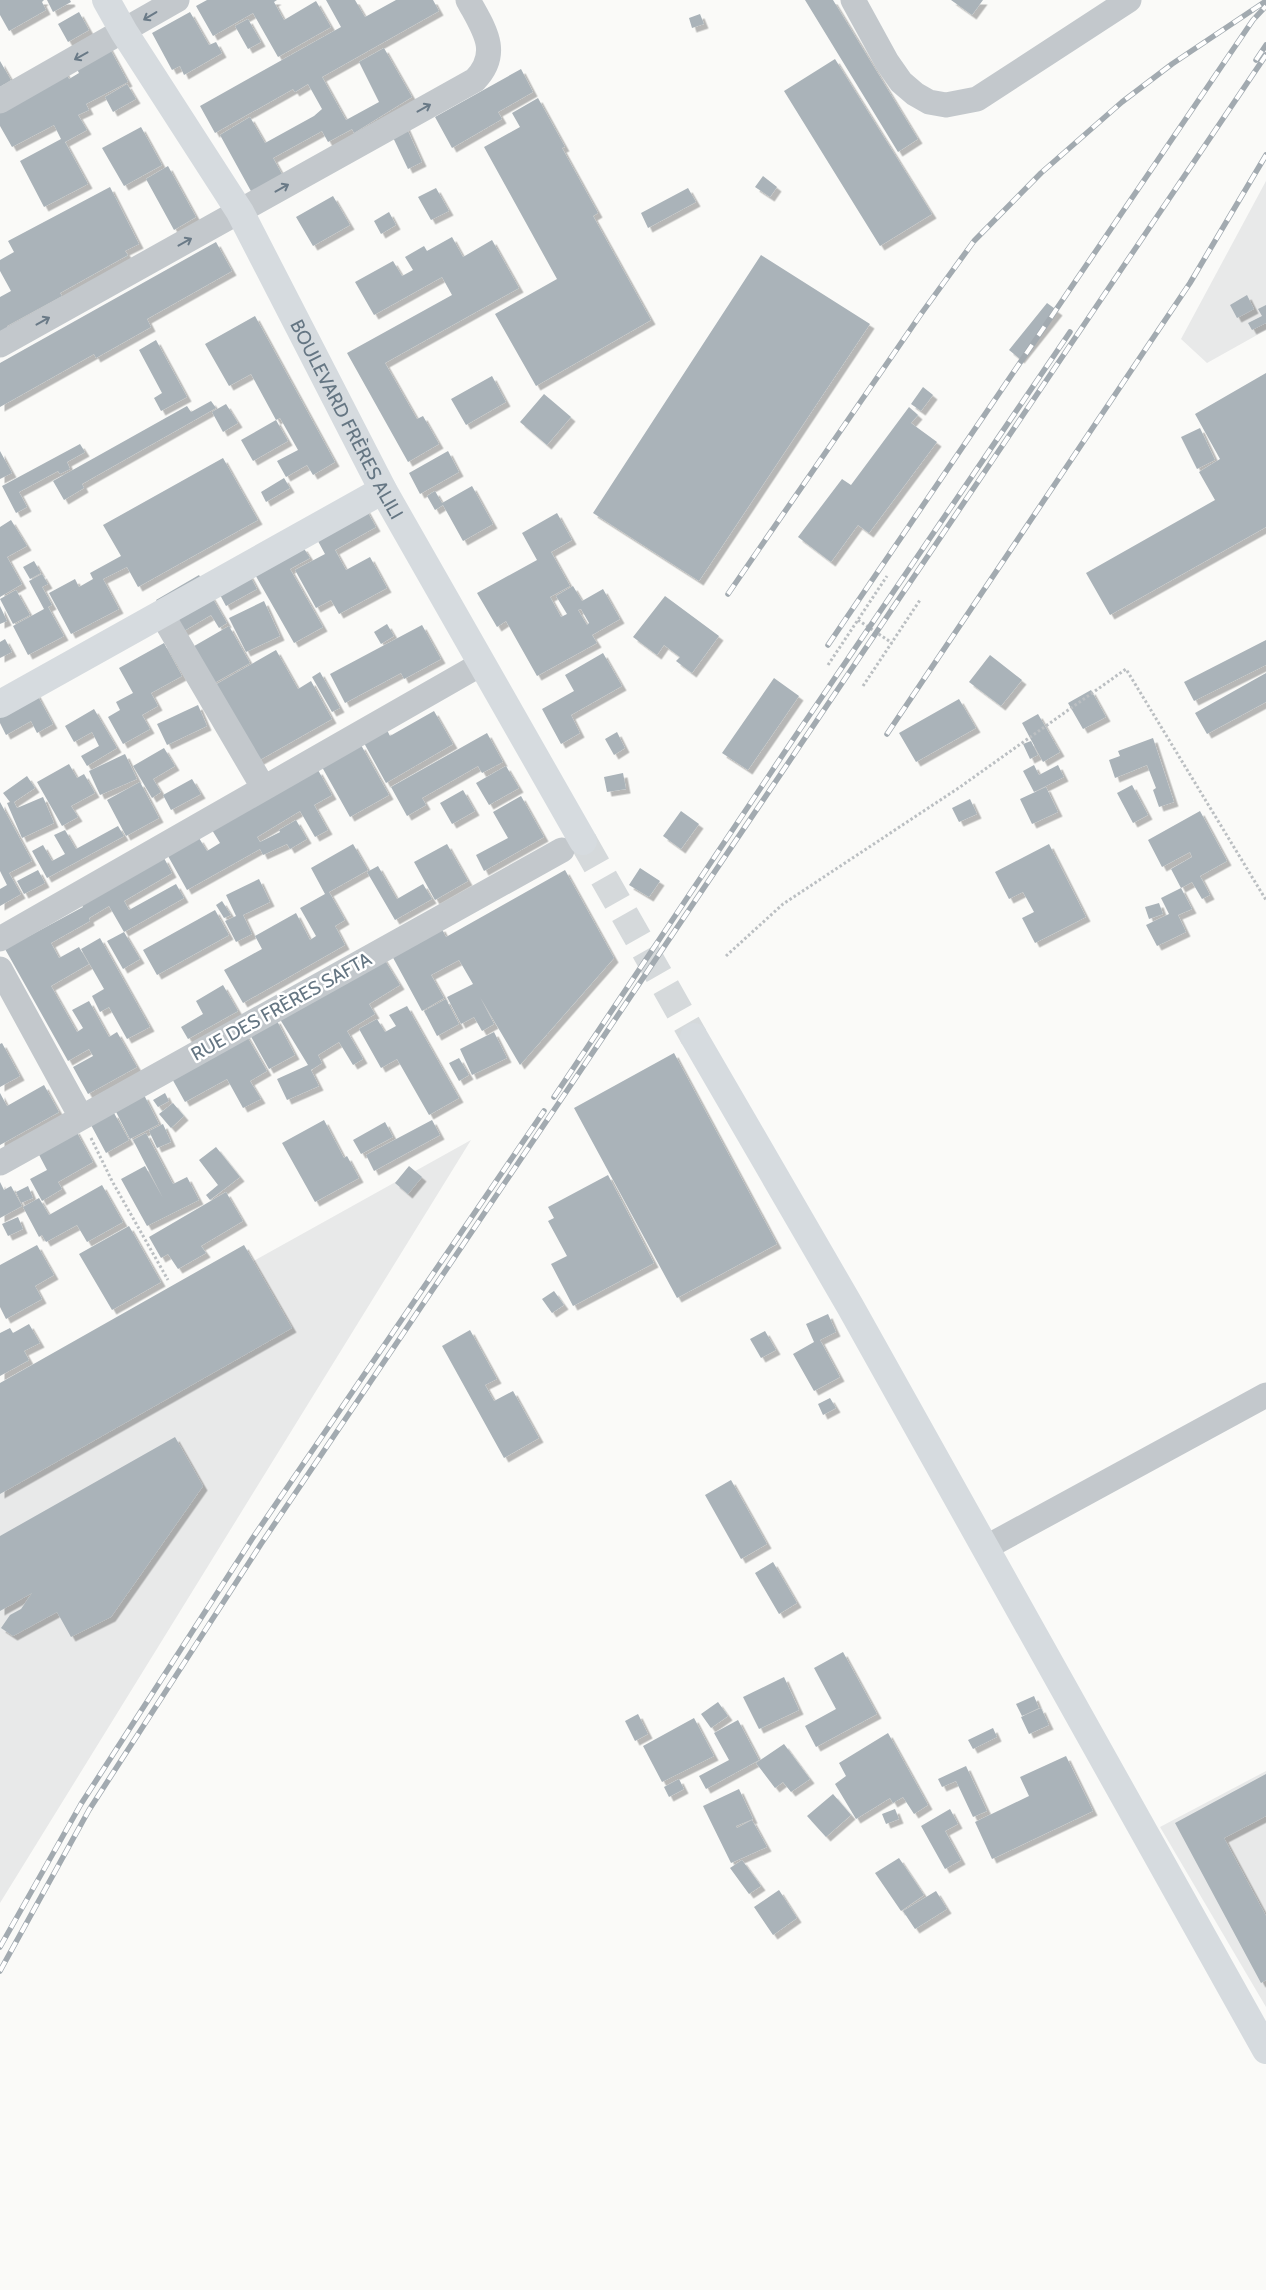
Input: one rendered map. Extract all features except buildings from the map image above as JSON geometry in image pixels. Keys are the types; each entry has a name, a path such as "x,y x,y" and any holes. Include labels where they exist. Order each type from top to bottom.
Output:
{"main road":[{"name":"BOULEVARD FRÈRES ALILI","path":"106,0 124,32 240,212 383,490 481,664 573,846"},
{"path":"0,704 383,490"},
{"path":"694,1037 850,1306 1266,2050"}],"street":[{"path":"0,102 177,0"},
{"path":"0,345 474,80 485,66 489,50 485,32 468,0"},
{"path":"853,0 887,62 901,82 915,94 929,102 946,105 977,99 1129,0"},
{"path":"161,614 263,787"},
{"path":"0,939 481,664"},
{"name":"RUE DES FRÈRES SAFTA","path":"0,1163 573,846"},
{"path":"0,969 9,1009 81,1117"},
{"path":"985,1548 1266,1395"}],"path":[{"path":"828,665 888,576"},
{"path":"863,686 920,600"},
{"path":"858,620 892,643"},
{"path":"726,956 783,904 960,787 1126,669 1266,900"},
{"path":"81,1117 112,1181 168,1280"}],"shaded area":[{"path":"1266,181 1266,330 1207,363 1181,339"},
{"path":"471,1140 0,1903 0,1402"},
{"path":"1266,1771 1266,2007 1160,1827"}],"tunnel":[{"path":"583,841 694,1037"}],"railway":[{"path":"728,594 921,314 974,241 1041,173 1122,102 1172,64 1266,1"},
{"path":"828,645 1253,20 1266,6"},
{"path":"1256,60 1266,45"},
{"path":"0,1971 89,1810 261,1544 1266,55"},
{"path":"887,734 1190,283 1266,155"},
{"path":"554,1097 792,741 1070,332"},
{"path":"0,1947 81,1804 252,1539 544,1111"}]}
